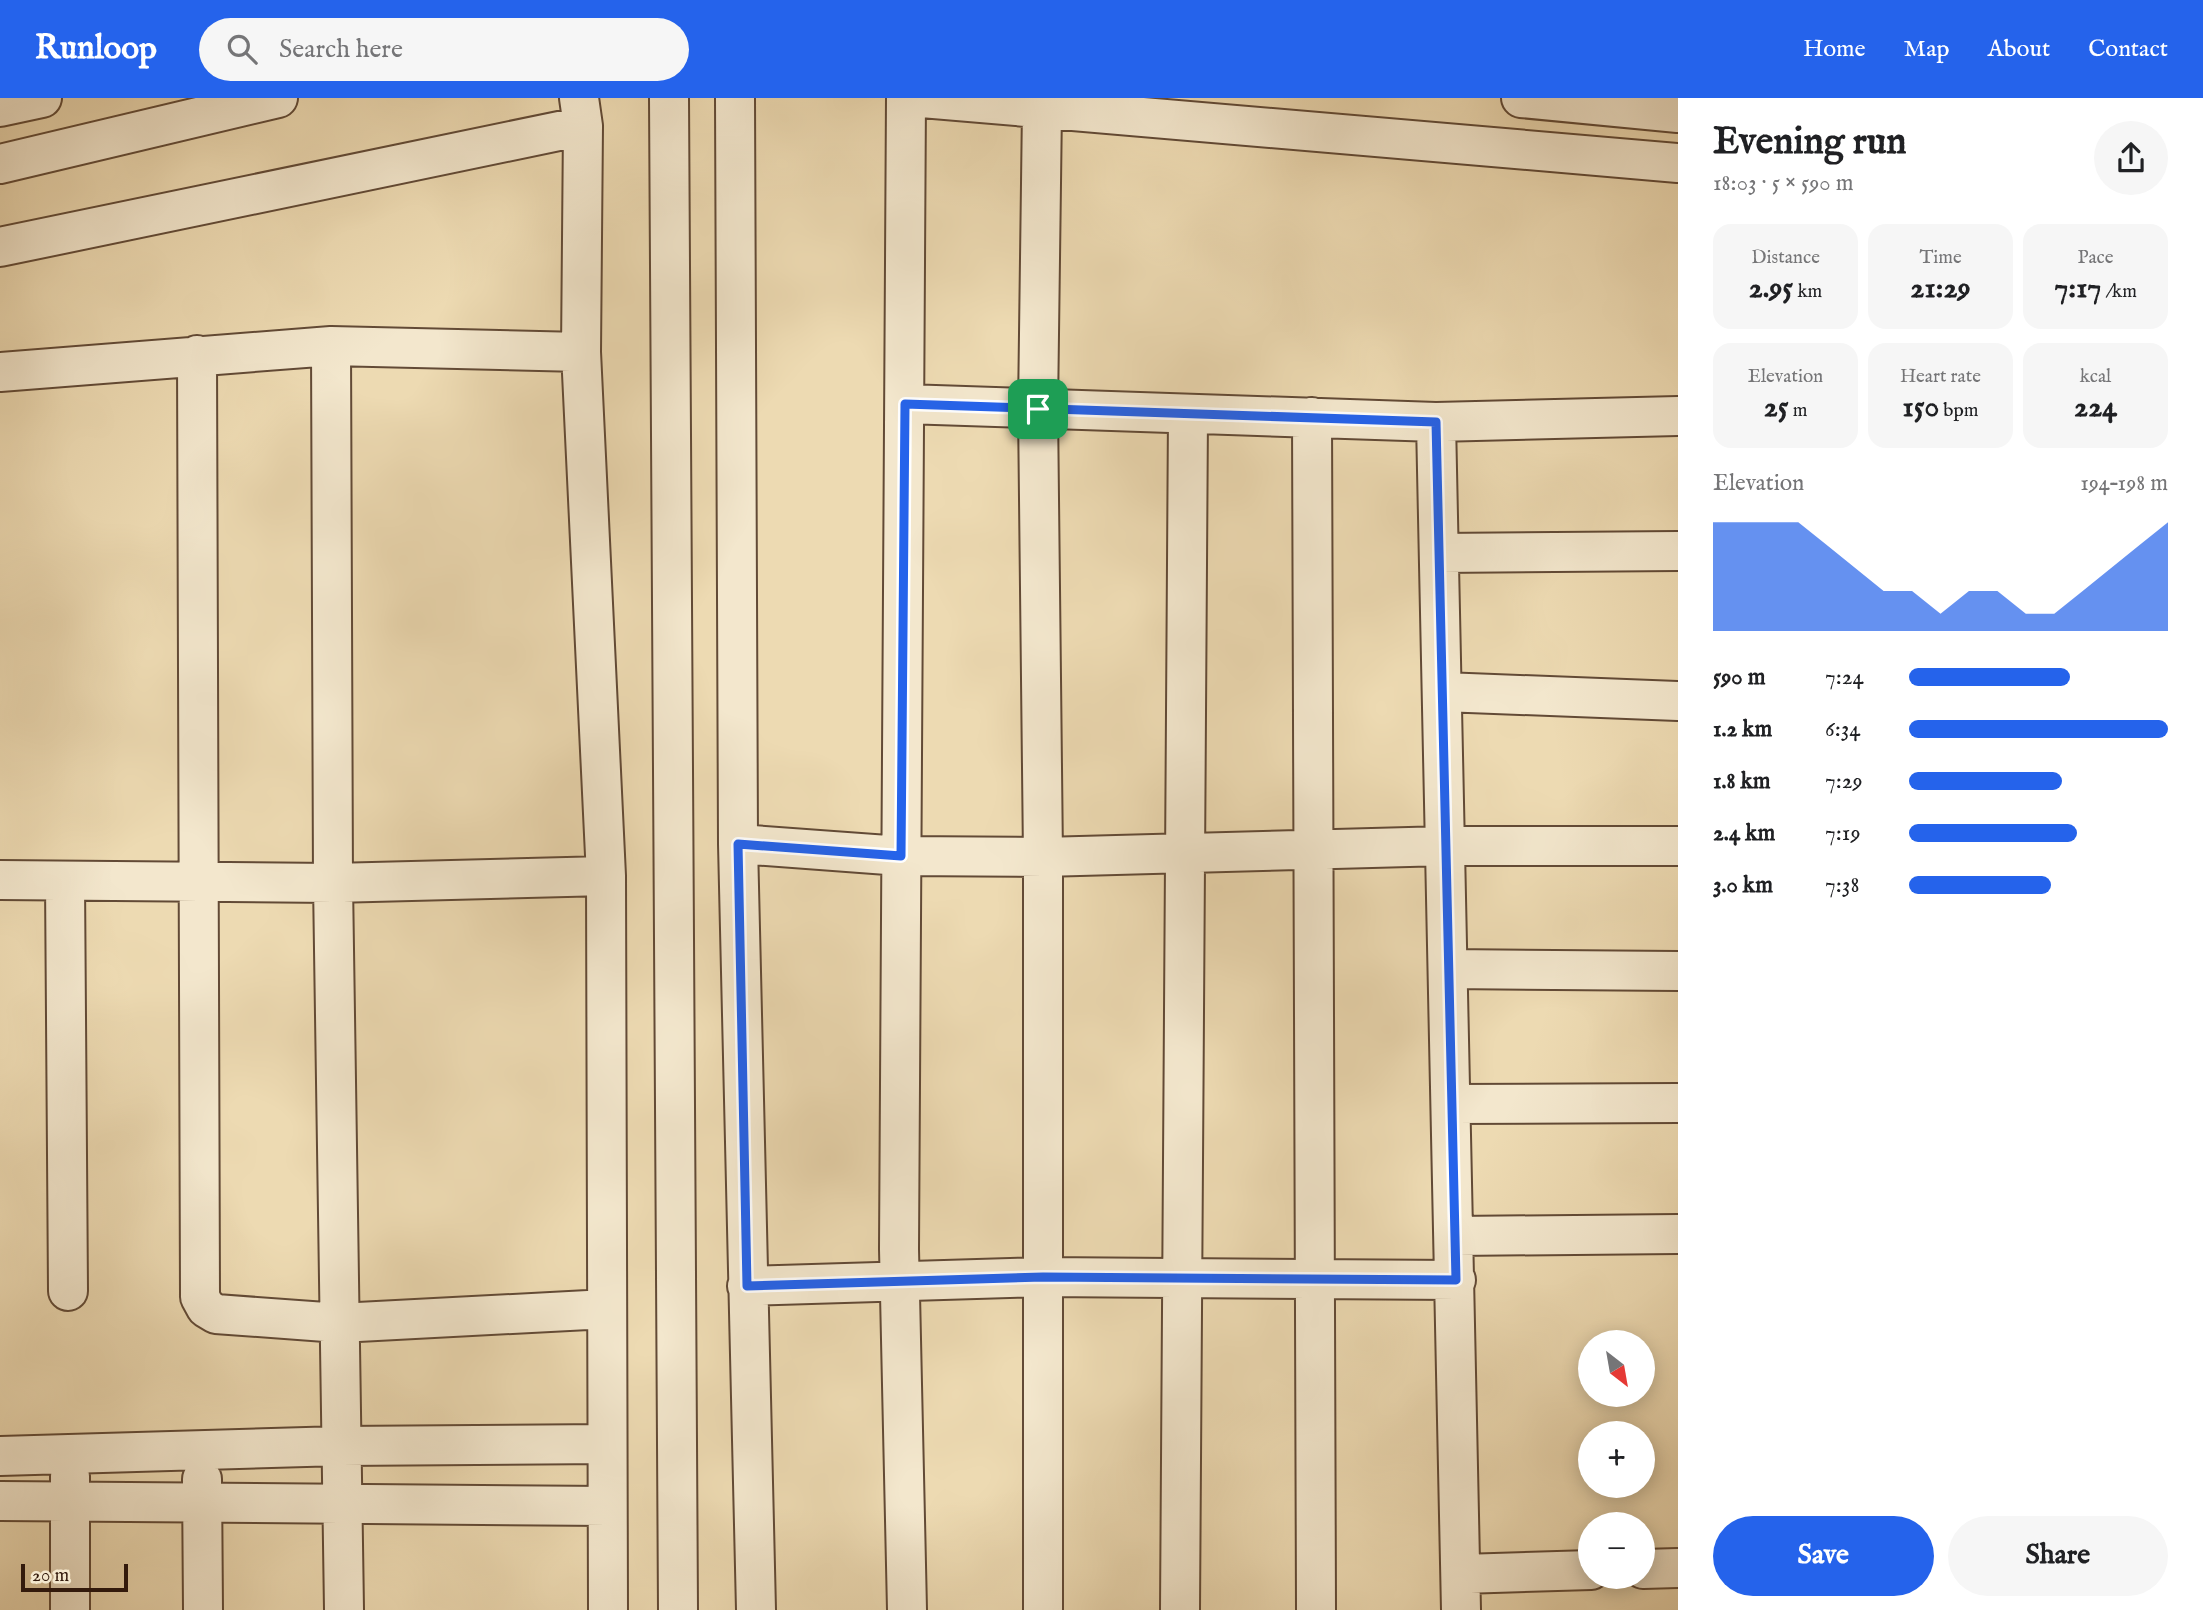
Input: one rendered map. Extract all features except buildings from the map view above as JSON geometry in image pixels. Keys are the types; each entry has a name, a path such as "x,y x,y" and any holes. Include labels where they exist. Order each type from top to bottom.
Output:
{"street":[{"path":"0,107 42,98"},
{"path":"0,164 278,98"},
{"path":"669,98 678,1610"},
{"path":"735,98 738,844 756,1610"},
{"path":"906,98 900,1280 907,1610"},
{"path":"922,98 1678,163"},
{"path":"1521,98 1678,113"},
{"path":"1042,108 1038,409 1042,857 1042,1610"},
{"path":"0,247 581,112 581,352 606,876 608,1610"},
{"path":"0,372 331,346 581,352"},
{"path":"331,346 333,883 344,1610"},
{"path":"197,355 200,1297 205,1307 216,1314 339,1323 607,1309"},
{"path":"905,404 1436,422 1678,416"},
{"path":"1180,1610 1188,414"},
{"path":"1312,417 1316,1610"},
{"path":"1436,422 1462,1592 1578,1572"},
{"path":"1439,553 1678,551"},
{"path":"1443,692 1678,701"},
{"path":"738,844 901,856 1042,857 1446,846 1678,846"},
{"path":"0,880 333,883 606,876"},
{"path":"65,881 68,1290"},
{"path":"1449,969 1678,971"},
{"path":"1452,1104 1678,1103"},
{"path":"1455,1236 1678,1234"},
{"path":"747,1286 1043,1277 1456,1280"},
{"path":"0,1456 341,1446 607,1444"},
{"path":"202,1451 203,1610"},
{"path":"70,1610 71,1454"},
{"path":"0,1501 607,1506"},
{"path":"1655,1569 1678,1568"}],"route":[{"path":"905,404 1038,409 1436,422 1456,1280 1043,1277 747,1286 738,844 901,856 905,404"}]}
